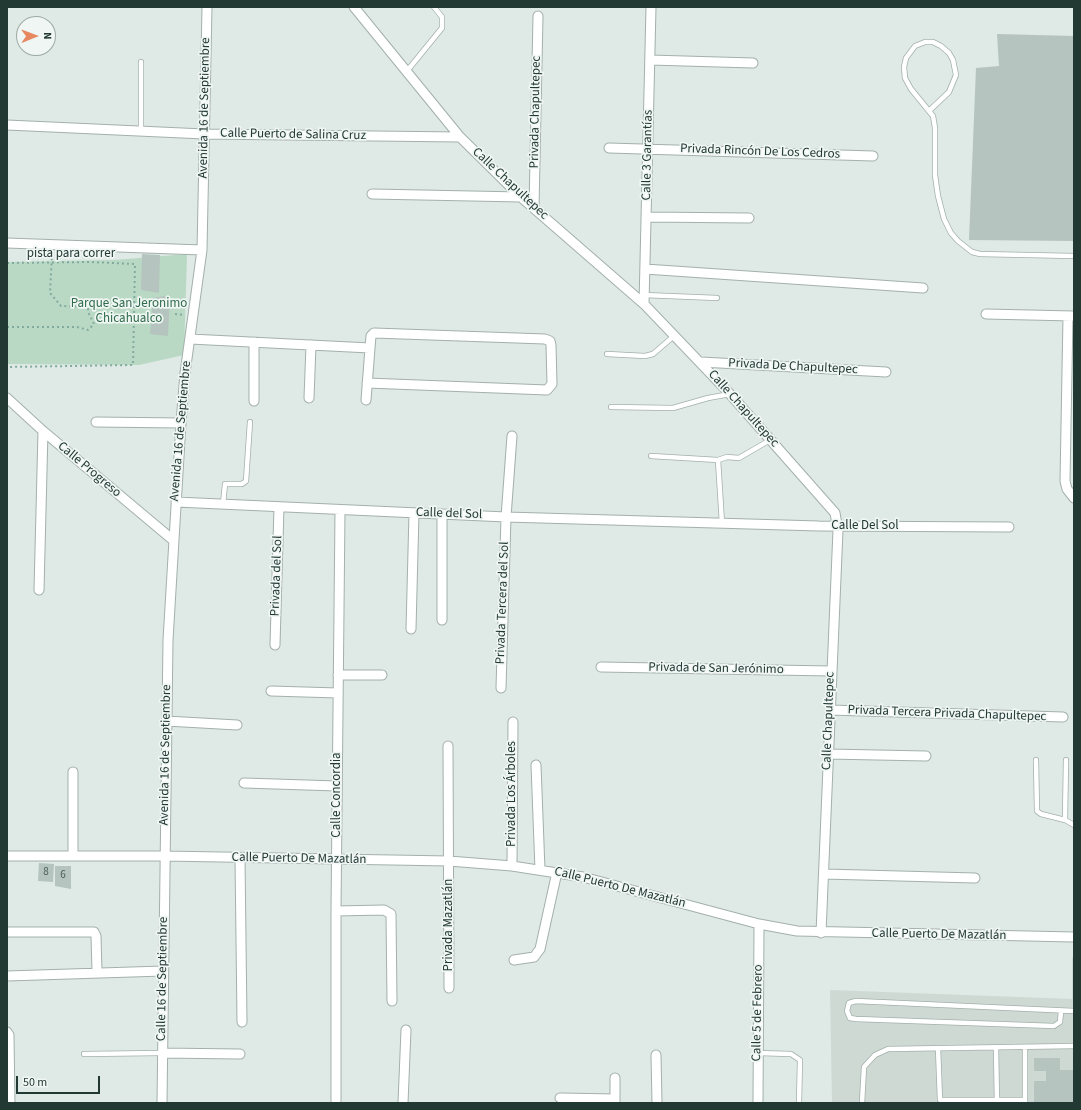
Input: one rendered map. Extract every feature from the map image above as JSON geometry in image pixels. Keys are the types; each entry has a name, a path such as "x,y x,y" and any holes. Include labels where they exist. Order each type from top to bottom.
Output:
{"street":[{"name":"Avenida 16 de Septiembre","path":"164,856 166,721 173,540 181,423 202,250 207,7"},
{"name":"Calle Chapultepec","path":"354,7 460,137 521,197 644,299 827,502 835,513 838,526 821,933"},
{"name":"Calle 3 Garantías","path":"644,299 651,7"},
{"name":"Privada Chapultepec","path":"534,208 538,16"},
{"path":"650,60 752,63"},
{"name":"Calle Puerto de Salina Cruz","path":"7,124 204,134 460,137"},
{"name":"Privada Rincón De Los Cedros","path":"609,148 873,156"},
{"path":"372,194 521,197"},
{"path":"647,218 749,218"},
{"path":"7,243 202,250"},
{"path":"645,269 923,288"},
{"path":"986,314 1071,316 1065,481 1067,489 1074,498"},
{"path":"366,400 367,383 371,336 377,332 545,339 550,341 551,345 552,384 547,390 367,383"},
{"path":"190,340 370,348"},
{"path":"254,342 254,401"},
{"path":"309,398 311,345"},
{"name":"Privada De Chapultepec","path":"701,362 886,372"},
{"name":"Calle Progreso","path":"7,398 43,431 173,540"},
{"path":"96,422 181,423"},
{"path":"39,590 43,431"},
{"name":"Privada Tercera del Sol","path":"501,688 506,517 512,436"},
{"name":"Calle del Sol","path":"176,502 279,508 506,517 722,523"},
{"name":"Privada del Sol","path":"274,645 279,508"},
{"name":"Calle Concordia","path":"336,1103 336,860 340,510"},
{"path":"411,629 414,513"},
{"path":"442,514 442,620"},
{"name":"Calle Del Sol","path":"722,523 838,526 1009,527"},
{"name":"Privada de San Jerónimo","path":"601,667 831,671"},
{"path":"338,675 382,675"},
{"path":"270,691 338,693"},
{"name":"Privada Tercera Privada Chapultepec","path":"830,710 1063,717"},
{"path":"166,721 237,725"},
{"name":"Privada Los Árboles","path":"512,722 512,866"},
{"name":"Privada Mazatlán","path":"448,746 449,988"},
{"path":"828,754 926,756"},
{"path":"536,765 540,870"},
{"path":"73,772 73,856"},
{"path":"244,783 337,786"},
{"name":"Calle Puerto De Mazatlán","path":"7,856 164,856 449,861 512,866 557,872 759,924 797,931 821,933 1074,937"},
{"name":"Calle 16 de Septiembre","path":"162,1103 164,856"},
{"path":"240,858 242,1022"},
{"path":"514,960 534,956 540,949 557,872"},
{"path":"824,874 975,878"},
{"path":"336,912 384,910 391,914 392,1001"},
{"name":"Calle 5 de Febrero","path":"758,1103 759,924"},
{"path":"7,932 94,932 96,936 97,972"},
{"path":"7,976 163,971"},
{"path":"403,1103 406,1030"},
{"path":"7,1032 9,1035 10,1103"},
{"path":"162,1053 240,1054"},
{"path":"656,1055 656,1103"},
{"path":"560,1098 615,1101 615,1078"}],"lane":[{"path":"407,71 442,28 442,17 434,7"},
{"path":"930,110 949,92 956,75 953,60 948,52 933,42 925,42 919,43 910,51 904,67 905,78 911,89 930,110 935,122 938,196 944,219 951,233 958,241 972,252 980,254 1074,256"},
{"path":"141,62 141,131"},
{"path":"644,299 718,298"},
{"path":"608,354 645,356 653,354 675,335"},
{"path":"611,407 673,408 730,394"},
{"path":"224,504 225,484 242,484 246,481 250,422"},
{"path":"651,456 718,460 728,457 739,458 770,440"},
{"path":"718,460 722,523"},
{"path":"1036,760 1036,809 1041,814 1065,820 1074,825"},
{"path":"1065,820 1066,760"},
{"path":"1061,1011 1060,1022 1054,1026 856,1019 848,1016 847,1012 849,1003 856,1001 1074,1011"},
{"path":"862,1103 864,1067 875,1055 888,1049 1025,1048 1074,1046"},
{"path":"938,1048 940,1100 997,1102 1025,1101 1025,1048"},
{"path":"996,1048 997,1102"},
{"path":"84,1054 162,1053"},
{"path":"758,1053 791,1054 800,1060 799,1103"}],"path":[{"path":"7,327 78,327 88,330 94,324 88,312 88,307 61,306 50,293 53,264 51,245"},
{"name":"pista para correr","path":"7,263 53,264 90,262 135,264 133,365 7,367"}],"shaded area":[{"path":"1072,957 1074,957 1074,1103 832,1103 830,990 1072,999"}],"green space":[{"name":"Parque San Jeronimo Chicahualco","path":"187,254 184,355 139,365 7,364 7,262 114,260"}],"building":[{"path":"997,34 1074,36 1074,241 969,240 976,68 999,66"},
{"path":"142,254 160,255 159,293 141,290"},
{"path":"170,295 168,336 150,334 153,298"},
{"path":"39,863 54,864 53,882 38,881"},
{"path":"55,866 71,866 71,889 55,886"},
{"path":"1034,1058 1060,1058 1060,1070 1074,1070 1074,1103 1034,1103 1034,1081 1046,1081 1046,1071 1034,1071"}]}
